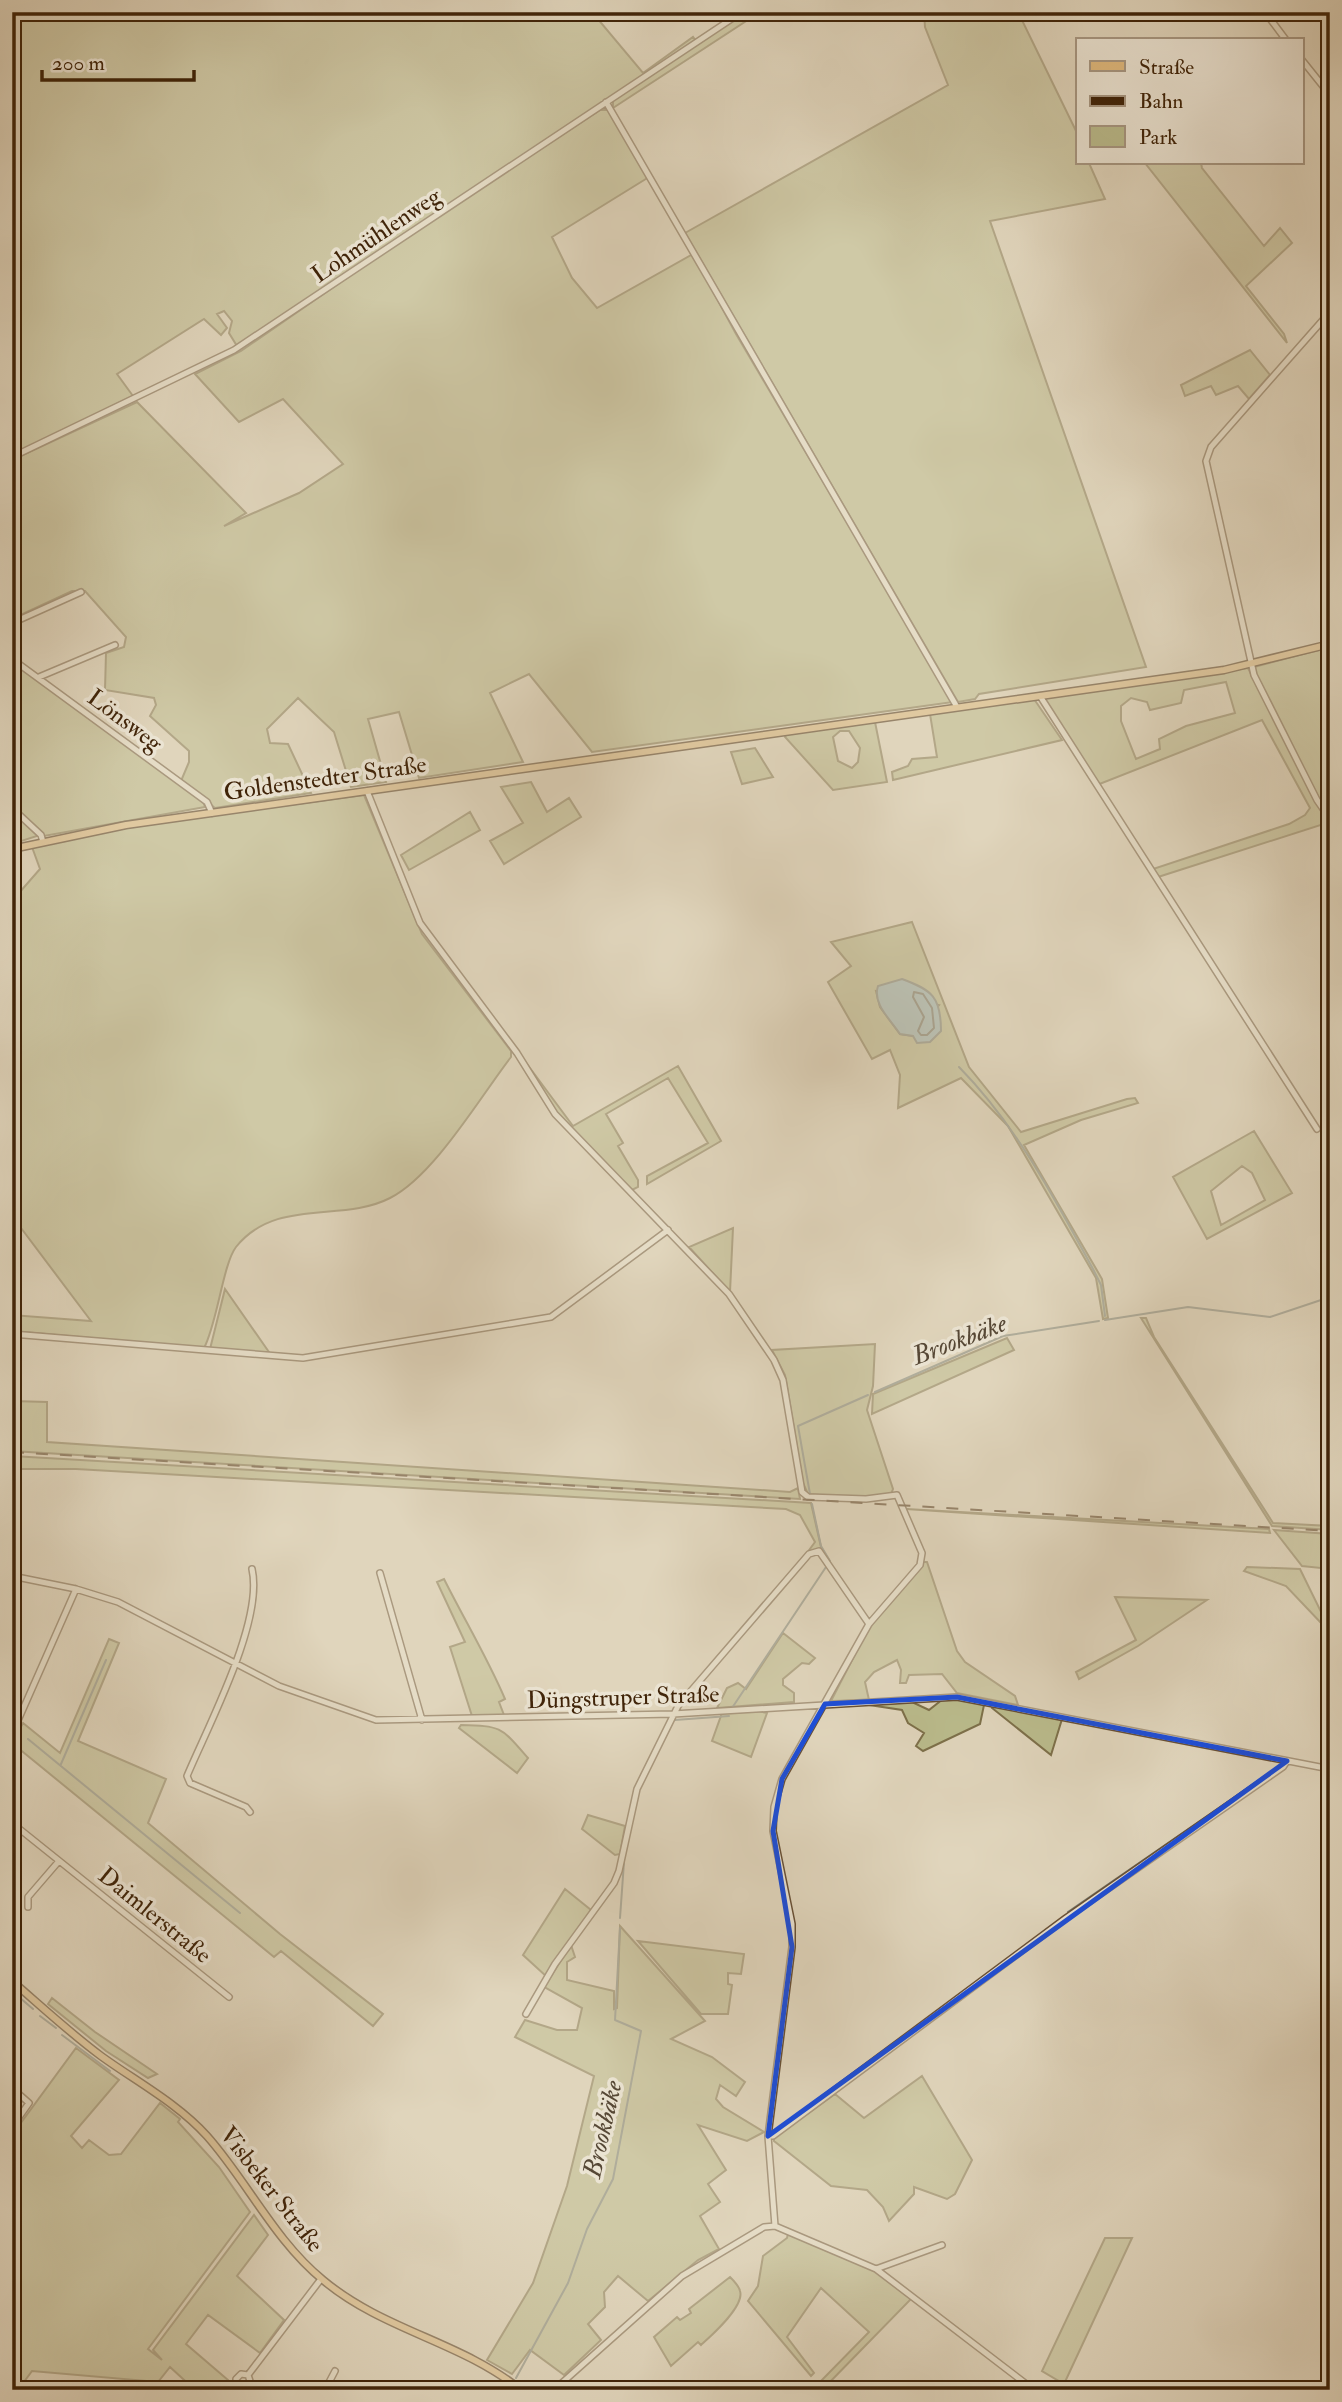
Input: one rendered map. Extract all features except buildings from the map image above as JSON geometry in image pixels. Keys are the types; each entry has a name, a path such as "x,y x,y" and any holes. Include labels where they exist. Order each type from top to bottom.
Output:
{"main road":[{"name":"Goldenstedter Straße","path":"12,849 125,825 1252,665 1330,644"},
{"name":"Visbeker Straße","path":"12,1980 100,2055 191,2120 212,2143 281,2235 321,2279 383,2320 467,2355 521,2390"}],"street":[{"name":"Lohmühlenweg","path":"12,457 234,350 741,12"},
{"path":"1265,12 1284,38"},
{"path":"1304,62 1330,95"},
{"path":"606,102 957,707"},
{"path":"1330,312 1211,447 1207,457 1252,665 1265,697 1317,800 1330,819"},
{"path":"12,623 81,592"},
{"path":"39,677 115,645"},
{"name":"Lönsweg","path":"12,659 207,803 212,813"},
{"path":"1040,696 1317,1129"},
{"path":"368,791 379,826 429,938 517,1053 562,1123 729,1294 782,1373 805,1495 866,1499 897,1495 922,1559 917,1571 869,1624 782,1779 773,1815 774,1844 792,1924 792,1947 768,2136 775,2226"},
{"path":"12,808 41,835 43,842"},
{"path":"12,1334 303,1358 544,1319 558,1313 668,1230"},
{"path":"526,2014 555,1964 620,1871 636,1789 673,1714 814,1551 822,1556 869,1624"},
{"path":"250,1812 246,1807 190,1783 187,1776 234,1664 256,1586 252,1569"},
{"path":"380,1573 422,1720"},
{"name":"Düngstruper Straße","path":"12,1576 76,1589 138,1611 279,1686 361,1717 376,1720 673,1714 957,1697 1330,1769"},
{"path":"12,1734 76,1589"},
{"path":"768,2136 1066,1917 1283,1767 1287,1761"},
{"name":"Daimlerstraße","path":"12,1823 229,1997"},
{"path":"28,1907 28,1898 59,1861"},
{"path":"12,2088 29,2103 12,2126"},
{"path":"554,2390 682,2276 764,2227 775,2226 876,2269 1034,2390"},
{"path":"876,2269 894,2260 942,2245"},
{"path":"245,2389 248,2375 321,2279"},
{"path":"326,2390 335,2371"},
{"path":"245,2389 237,2377 248,2375"}],"highlighted area":[{"path":"957,1697 1287,1761 768,2136 792,1947 773,1831 782,1779 825,1704"}],"green space":[{"path":"12,12 592,12 643,73 693,37 696,41 237,346 229,333 232,321 224,311 217,314 227,328 221,335 204,319 117,374 133,396 12,455"},
{"path":"745,12 760,12 613,108 613,100"},
{"path":"924,12 1018,12 1076,131 1076,164 1089,164 1105,199 990,221 1146,667 979,694 975,699 958,702 685,233 948,85 925,27"},
{"path":"600,110 609,110 649,177 552,237 572,278 597,308 693,254 736,334 953,702 592,752 529,674 490,693 523,762 419,778 399,712 368,719 386,782 351,787 334,732 298,698 267,729 270,743 288,744 311,793 215,808 181,781 189,762 189,751 150,716 156,705 154,698 105,690 106,653 124,647 126,637 85,591 72,591 12,619 12,460 137,402 246,513 224,526 299,493 343,464 283,399 239,422 195,374 241,351 380,255"},
{"path":"1146,164 1201,164 1264,246 1280,228 1292,243 1246,286 1284,334 1287,343"},
{"path":"1250,350 1270,375 1249,399 1238,386 1216,395 1211,386 1185,396 1181,385"},
{"path":"1330,647 1330,811 1327,814 1255,675 1254,667"},
{"path":"12,661 203,801 205,807 44,836 12,806"},
{"path":"1248,668 1315,800 1330,822 1158,877 1153,869 1289,824 1305,815 1310,808 1262,720 1097,785 1045,706 1045,698","holes":["1226,682 1235,713 1186,726 1159,739 1160,749 1136,759 1121,721 1121,706 1131,698 1147,702 1150,710 1181,703 1184,690"]},
{"path":"1034,699 1062,740 893,780 892,772 908,766 912,759 937,757 930,714"},
{"path":"875,722 887,782 833,790 785,737 787,734","holes":["840,731 849,731 860,748 858,762 852,768 838,761 833,737"]},
{"path":"755,748 773,777 742,784 731,752"},
{"path":"531,782 547,812 569,798 581,817 504,864 490,841 523,823 501,787"},
{"path":"364,795 422,934 511,1051 511,1057 439,1154 407,1187 390,1198 371,1205 290,1216 270,1222 252,1232 236,1247 231,1255 204,1348 12,1331 12,1315 91,1321 12,1216 12,901 40,869 32,847 125,827"},
{"path":"12,810 38,833 37,836 12,844"},
{"path":"470,812 480,830 409,870 401,855"},
{"path":"912,922 969,1067 1021,1132 1135,1098 1138,1103 1081,1120 1024,1145 1102,1279 1108,1318 1103,1319 1096,1278 1008,1126 961,1078 898,1108 900,1075 890,1050 872,1059 828,982 851,966 831,942","holes":["876,991 939,1005 913,1036 900,1034 880,1007"]},
{"path":"521,1056 573,1126 678,1066 721,1141 647,1184 647,1176 708,1143 668,1078 606,1114 623,1143 618,1146 638,1180 638,1187 632,1190 558,1115"},
{"path":"1254,1131 1292,1193 1207,1239 1173,1177","holes":["1242,1166 1252,1173 1265,1200 1221,1225 1211,1191"]},
{"path":"733,1228 730,1292 689,1247"},
{"path":"225,1289 271,1355 210,1349"},
{"path":"1141,1318 1146,1318 1154,1337 1273,1523 1330,1526 1330,1530 1272,1526"},
{"path":"1007,1338 1014,1350 872,1414 873,1394"},
{"path":"875,1344 873,1386 867,1410 893,1489 891,1494 854,1498 808,1494 803,1483 785,1375 772,1350"},
{"path":"12,1401 47,1402 47,1442 790,1492 798,1488 800,1499 12,1451"},
{"path":"12,1456 811,1503 821,1547 829,1560 818,1549 807,1553 815,1542 800,1515 786,1509 76,1469 12,1469"},
{"path":"906,1509 1269,1529 1270,1533"},
{"path":"1274,1530 1330,1534 1330,1569 1302,1566"},
{"path":"923,1562 927,1562 957,1651 965,1662 1015,1696 1018,1705 957,1693 942,1674 909,1675 906,1683 900,1683 901,1670 897,1660 874,1672 865,1682 869,1700 831,1701 868,1629"},
{"path":"1247,1567 1300,1569 1326,1622 1323,1625 1286,1586 1244,1571"},
{"path":"444,1579 505,1699 499,1702 504,1715 472,1716 450,1647 465,1642 437,1582"},
{"path":"1115,1597 1207,1600 1138,1646 1079,1679 1076,1672 1136,1640"},
{"path":"783,1633 815,1658 809,1664 802,1663 783,1679 783,1685 794,1693 794,1702 717,1708 727,1688 738,1683 746,1689"},
{"path":"109,1639 119,1643 78,1741 166,1779 148,1823 280,1934 383,2014 373,2026 281,1951 274,1957 12,1743 23,1723 60,1753"},
{"path":"957,1698 984,1705 980,1724 923,1751 916,1746 924,1733 908,1723 902,1710 869,1705 912,1702 929,1710 943,1699"},
{"path":"993,1705 1062,1719 1051,1755 992,1708"},
{"path":"722,1713 767,1713 751,1757 712,1741"},
{"path":"461,1725 500,1730 528,1758 517,1773 459,1728"},
{"path":"588,1815 625,1826 620,1854 615,1855 582,1829"},
{"path":"565,1889 591,1910 547,1977 523,1955"},
{"path":"620,1926 705,2021 671,2039 712,2057 745,2082 736,2096 720,2085 716,2099 723,2107 764,2132 747,2141 698,2125 726,2170 708,2184 720,2202 700,2216 719,2249 698,2260 648,2301 618,2276 604,2292 605,2307 588,2324 601,2340 564,2375 530,2350 512,2374 487,2360 533,2283 567,2186 594,2076 515,2037 525,2020 557,2030 577,2030 582,2008 544,1987 571,1945 575,1957 567,1962 567,1980 614,1991 614,2009 617,2008"},
{"path":"638,1941 744,1954 741,1974 728,1973 728,1984 732,1985 728,2014 701,2014"},
{"path":"52,1998 95,2032 157,2074 148,2078 106,2051 48,2004"},
{"path":"76,2048 119,2080 71,2136 82,2148 89,2140 109,2155 121,2154 160,2103 180,2119 178,2122 219,2167 250,2212 148,2349 162,2360 153,2350 254,2215 268,2235 237,2276 284,2320 260,2353 208,2315 186,2344 228,2380 230,2390 195,2390 170,2367 158,2382 32,2371 18,2390 12,2390 12,2239 19,2230 21,2216 12,2208 12,2135"},
{"path":"922,2076 972,2160 955,2194 947,2199 914,2187 914,2194 889,2221 883,2207 867,2190 831,2186 774,2141 774,2138 835,2094 864,2118"},
{"path":"788,2234 875,2271 912,2298 824,2388 819,2383 869,2332 821,2288 787,2337 814,2373 811,2376 748,2301 758,2286 763,2256 787,2238"},
{"path":"1105,2238 1132,2238 1064,2384 1042,2371"},
{"path":"730,2277 740,2291 738,2304 733,2312 701,2345 698,2342 671,2366 654,2337 677,2317 680,2320 691,2313 689,2309"}],"water":[{"path":"902,979 928,991 937,1003 941,1031 930,1042 917,1043 913,1036 900,1034 880,1005 878,986"}],"waterway":[{"path":"959,1067 999,1113 1049,1189 1101,1285 1105,1316"},
{"name":"Brookbäke","path":"1105,1320 1188,1307 1270,1317 1330,1297"},
{"name":"Brookbäke","path":"875,1392 1003,1336 1099,1321"},
{"name":"Brookbäke","path":"810,1494 798,1426 868,1395"},
{"name":"Brookbäke","path":"812,1504 821,1546 830,1561"},
{"name":"Brookbäke","path":"732,1708 826,1567"},
{"path":"61,1764 106,1660"},
{"name":"Brookbäke","path":"675,1720 729,1716"},
{"path":"28,1739 240,1913"},
{"path":"1068,1912 1274,1770"},
{"name":"Brookbäke","path":"620,1918 624,1862"},
{"name":"Brookbäke","path":"516,2378 568,2283 587,2229 613,2179 641,2031 615,2020 620,1928"},
{"path":"12,1991 33,2009"},
{"path":"40,2016 56,2028"},
{"path":"62,2035 110,2071"}],"railway":[{"path":"12,1452 1330,1531"}]}
